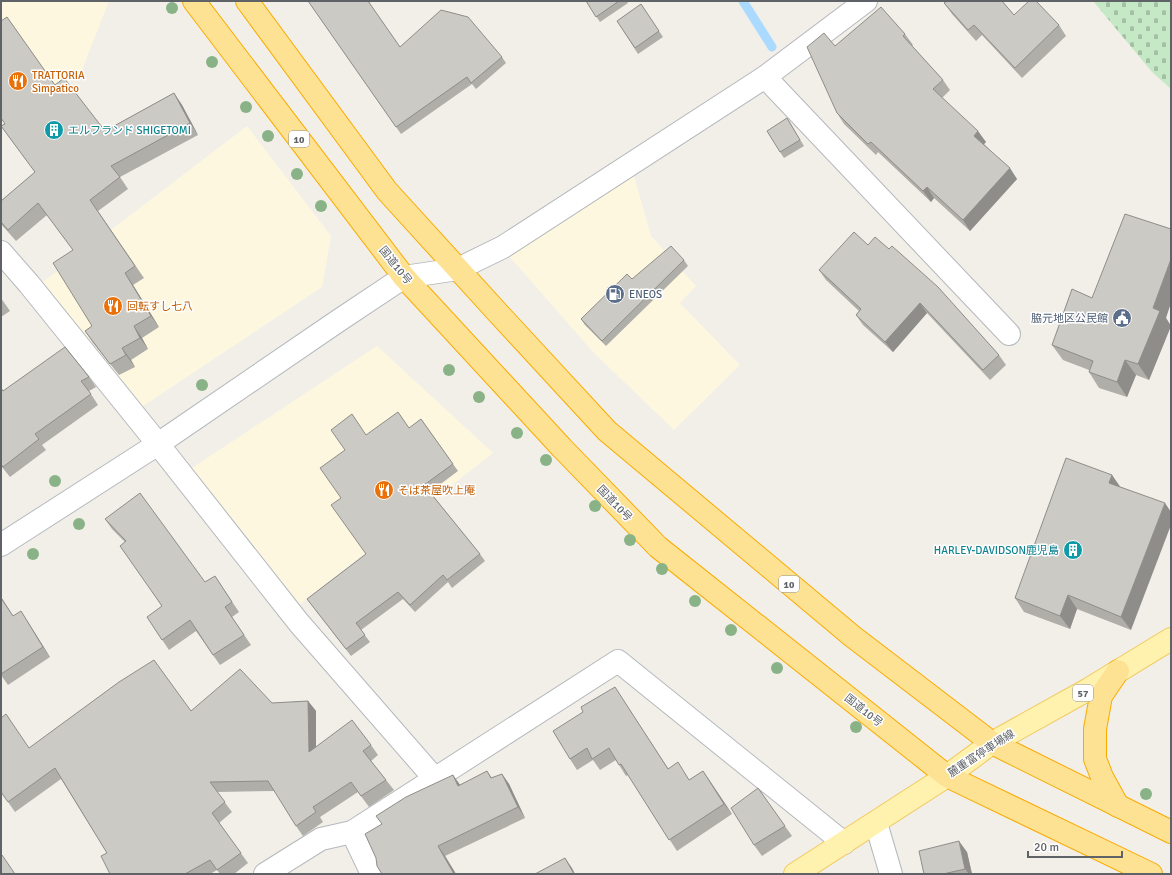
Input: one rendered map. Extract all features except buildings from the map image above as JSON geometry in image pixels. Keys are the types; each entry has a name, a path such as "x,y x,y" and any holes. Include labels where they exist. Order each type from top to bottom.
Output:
{"highway":[{"name":"国道10号","path":"194,1 404,277 562,448 658,547 947,776 1151,874"},
{"name":"10","path":"247,1 387,191 607,431 852,636 992,743 1171,832"},
{"path":"1118,671 1101,696 1095,729 1095,759 1102,777 1118,806"}],"main road":[{"name":"麓重富停車場線","path":"795,874 947,776 992,743 1089,689 1171,639"}],"street":[{"path":"1,545 158,444 404,277 458,269 503,247 765,76 866,1"},
{"path":"765,76 1009,334"},
{"path":"1,252 29,284 158,444 299,623 435,779"},
{"path":"265,874 320,839 352,832 618,661 844,843"},
{"path":"876,823 891,874"},
{"path":"352,832 372,874"}],"shaded area":[{"path":"1,1 109,1 82,70 8,133 1,124"},
{"path":"247,126 331,236 322,287 143,406 43,282"},
{"name":"ENEOS","path":"634,176 651,236 696,286 680,303 740,365 674,430 593,352 509,256"},
{"path":"377,346 493,453 300,604 192,468"}],"green space":[{"path":"1093,1 1171,1 1171,89 1152,72"}],"waterway":[{"path":"743,1 772,47"}],"place":[{"name":"TRATTORIA Simpatico","path":"18,81"},
{"name":"エルフランド SHIGETOMI","path":"54,130"},
{"name":"ENEOS","path":"615,294"},
{"name":"回転すし七八","path":"113,306"},
{"name":"脇元地区公民館","path":"1122,318"},
{"name":"そば茶屋吹上庵","path":"384,490"},
{"name":"HARLEY-DAVIDSON鹿児島","path":"1073,550"}]}
